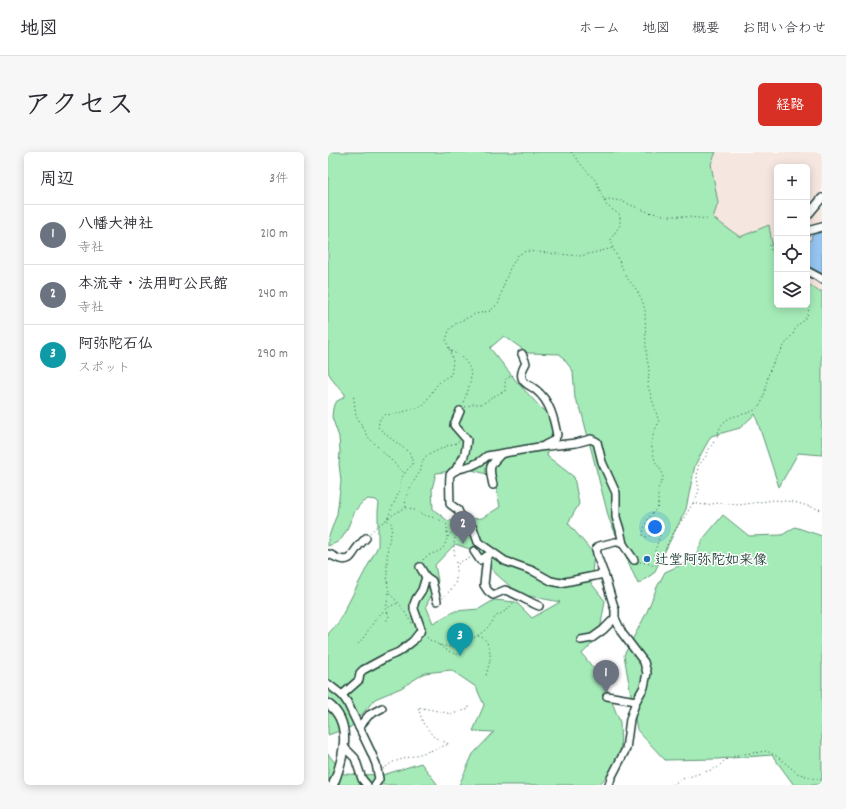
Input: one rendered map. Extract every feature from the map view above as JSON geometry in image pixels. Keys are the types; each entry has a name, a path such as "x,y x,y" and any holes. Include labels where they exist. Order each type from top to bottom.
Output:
{"main road":[{"path":"328,704 332,707 342,722 344,734 342,758 333,785"}],"street":[{"path":"810,212 822,198"},
{"path":"810,230 822,227"},
{"path":"809,272 822,279"},
{"path":"522,354 526,363 522,371 523,380 536,390 545,400 551,410 557,435 553,441 539,447"},
{"path":"456,470 466,450 467,440 454,425 460,411"},
{"path":"604,574 560,583 551,581 533,571 490,554 478,542 473,528 463,523 458,510 450,504 449,477 451,473 480,462 487,456 539,447 576,443 591,439 597,442 602,462 616,493 616,517 623,544 634,560"},
{"path":"493,485 490,471 492,463 501,454"},
{"path":"328,554 335,556 338,559 346,560 354,555 356,549 366,538"},
{"path":"608,785 626,749 630,719 636,701 644,687 647,673 644,662 622,633 614,618 615,610 596,549 599,546 615,542 623,544"},
{"path":"474,551 480,560 490,554"},
{"path":"490,554 484,585 488,591 493,594 505,590 513,592 539,606"},
{"path":"420,567 426,577 432,581 437,601"},
{"path":"342,695 359,680 360,673 363,670 399,652 413,641 420,632 421,629 414,609 414,604 422,590 426,577"},
{"path":"581,640 592,638 603,630 614,618"},
{"path":"328,684 342,695 347,702 371,752 376,764 378,779 375,785"},
{"path":"607,696 636,701"},
{"path":"359,727 369,715 382,708"},
{"path":"344,747 355,758 362,779 367,785"}],"path":[{"path":"571,152 596,181 606,205 620,215 620,225 612,239 614,248 628,278 642,300 645,310 647,360 649,369 648,386 658,422 651,444 655,461 662,472 663,478 658,489 658,507 647,520 643,528 642,536 646,537 658,533 660,535 654,554 647,563"},
{"path":"604,202 609,199 621,201 648,212 668,216 707,219"},
{"path":"774,243 770,245 774,254"},
{"path":"387,520 399,492 401,479 413,464 410,454 378,427 380,418 384,415 396,414 423,406 443,378 451,375 453,361 446,341 449,330 455,324 475,314 490,311 499,303 510,268 518,255 526,251 580,256 614,248"},
{"path":"634,560 654,566 660,562 670,538 687,513 699,490 697,478 698,466 717,438 719,430 726,420 737,415 754,411 761,404 769,372 790,336 793,334 797,326 804,320 808,308"},
{"path":"449,348 463,358 470,368 470,383 460,411"},
{"path":"460,411 466,406 486,402 492,397 505,391 506,380 511,375 522,377"},
{"path":"353,393 356,415 369,438 404,474"},
{"path":"406,508 405,499 421,470 422,462 426,456 449,445 457,444 460,439"},
{"path":"693,503 704,505 719,503 739,505 774,500 794,502 822,510"},
{"path":"366,538 373,530 397,512 406,508 413,509 420,514 441,520 447,525 447,539"},
{"path":"383,622 387,620 389,616 386,609 389,592 387,575 388,546 392,531 392,524 387,520"},
{"path":"420,567 425,558 429,555 437,553 443,547 454,530 463,523"},
{"path":"437,601 444,597 453,587 456,580 454,540 463,523"},
{"path":"456,565 463,560 473,558 474,551"},
{"path":"389,592 412,623"},
{"path":"439,645 450,647 459,646 466,640 478,636 491,624 495,617 507,610 520,597"},
{"path":"358,644 379,615 386,609 398,603"},
{"path":"420,632 448,652 461,655"},
{"path":"478,636 482,636 487,641 490,660 486,676"},
{"path":"377,773 393,762 449,744 434,737 423,723 418,707 452,714 469,709 469,704"},
{"path":"672,785 679,780 717,768 725,760 737,755 767,751 778,757 797,773 822,780"}],"shaded area":[{"path":"716,152 822,152 822,291 818,291 810,285 810,164 774,164 774,261 712,218 718,203 711,164"}],"green space":[{"path":"328,152 716,152 711,164 718,203 713,218 740,237 769,225 774,256 774,308 810,308 810,285 818,291 822,291 822,455 798,453 779,487 755,414 740,428 711,436 695,465 686,509 654,573 638,584 609,519 581,410 575,399 573,371 560,354 528,353 504,336 490,348 517,382 554,422 547,456 574,477 579,504 568,523 594,554 591,583 605,601 599,636 582,654 603,680 620,722 621,759 599,785 459,785 473,754 494,732 473,731 484,705 476,687 451,670 425,673 401,688 375,699 351,727 328,735 328,634 338,623 378,546 379,503 376,500 368,499 358,506 342,538 328,546 328,539 337,514 341,481 339,464 339,437 332,417 333,408 337,401 343,398 345,394 334,382 328,372","holes":["468,469 494,476 500,507 482,518 448,521 433,509 432,489 436,473","455,544 479,552 496,574 519,594 560,602 532,618 516,602 494,600 479,609 455,611 433,623 426,606 438,581 435,565"]},
{"path":"723,515 749,536 782,535 795,527 822,536 822,785 794,785 772,755 717,759 665,760 637,730 624,655 646,614 665,572 694,559 703,539"},
{"path":"328,754 344,774 383,775 421,763 438,785 328,785"}],"water":[{"path":"822,232 822,274 810,268 810,240 812,235"}],"place":[{"name":"本流寺・法用町公民館","path":"463,544"},
{"name":"辻堂阿弥陀如来像","path":"647,559"},
{"name":"阿弥陀石仏","path":"460,656"},
{"name":"八幡大神社","path":"606,693"}]}
